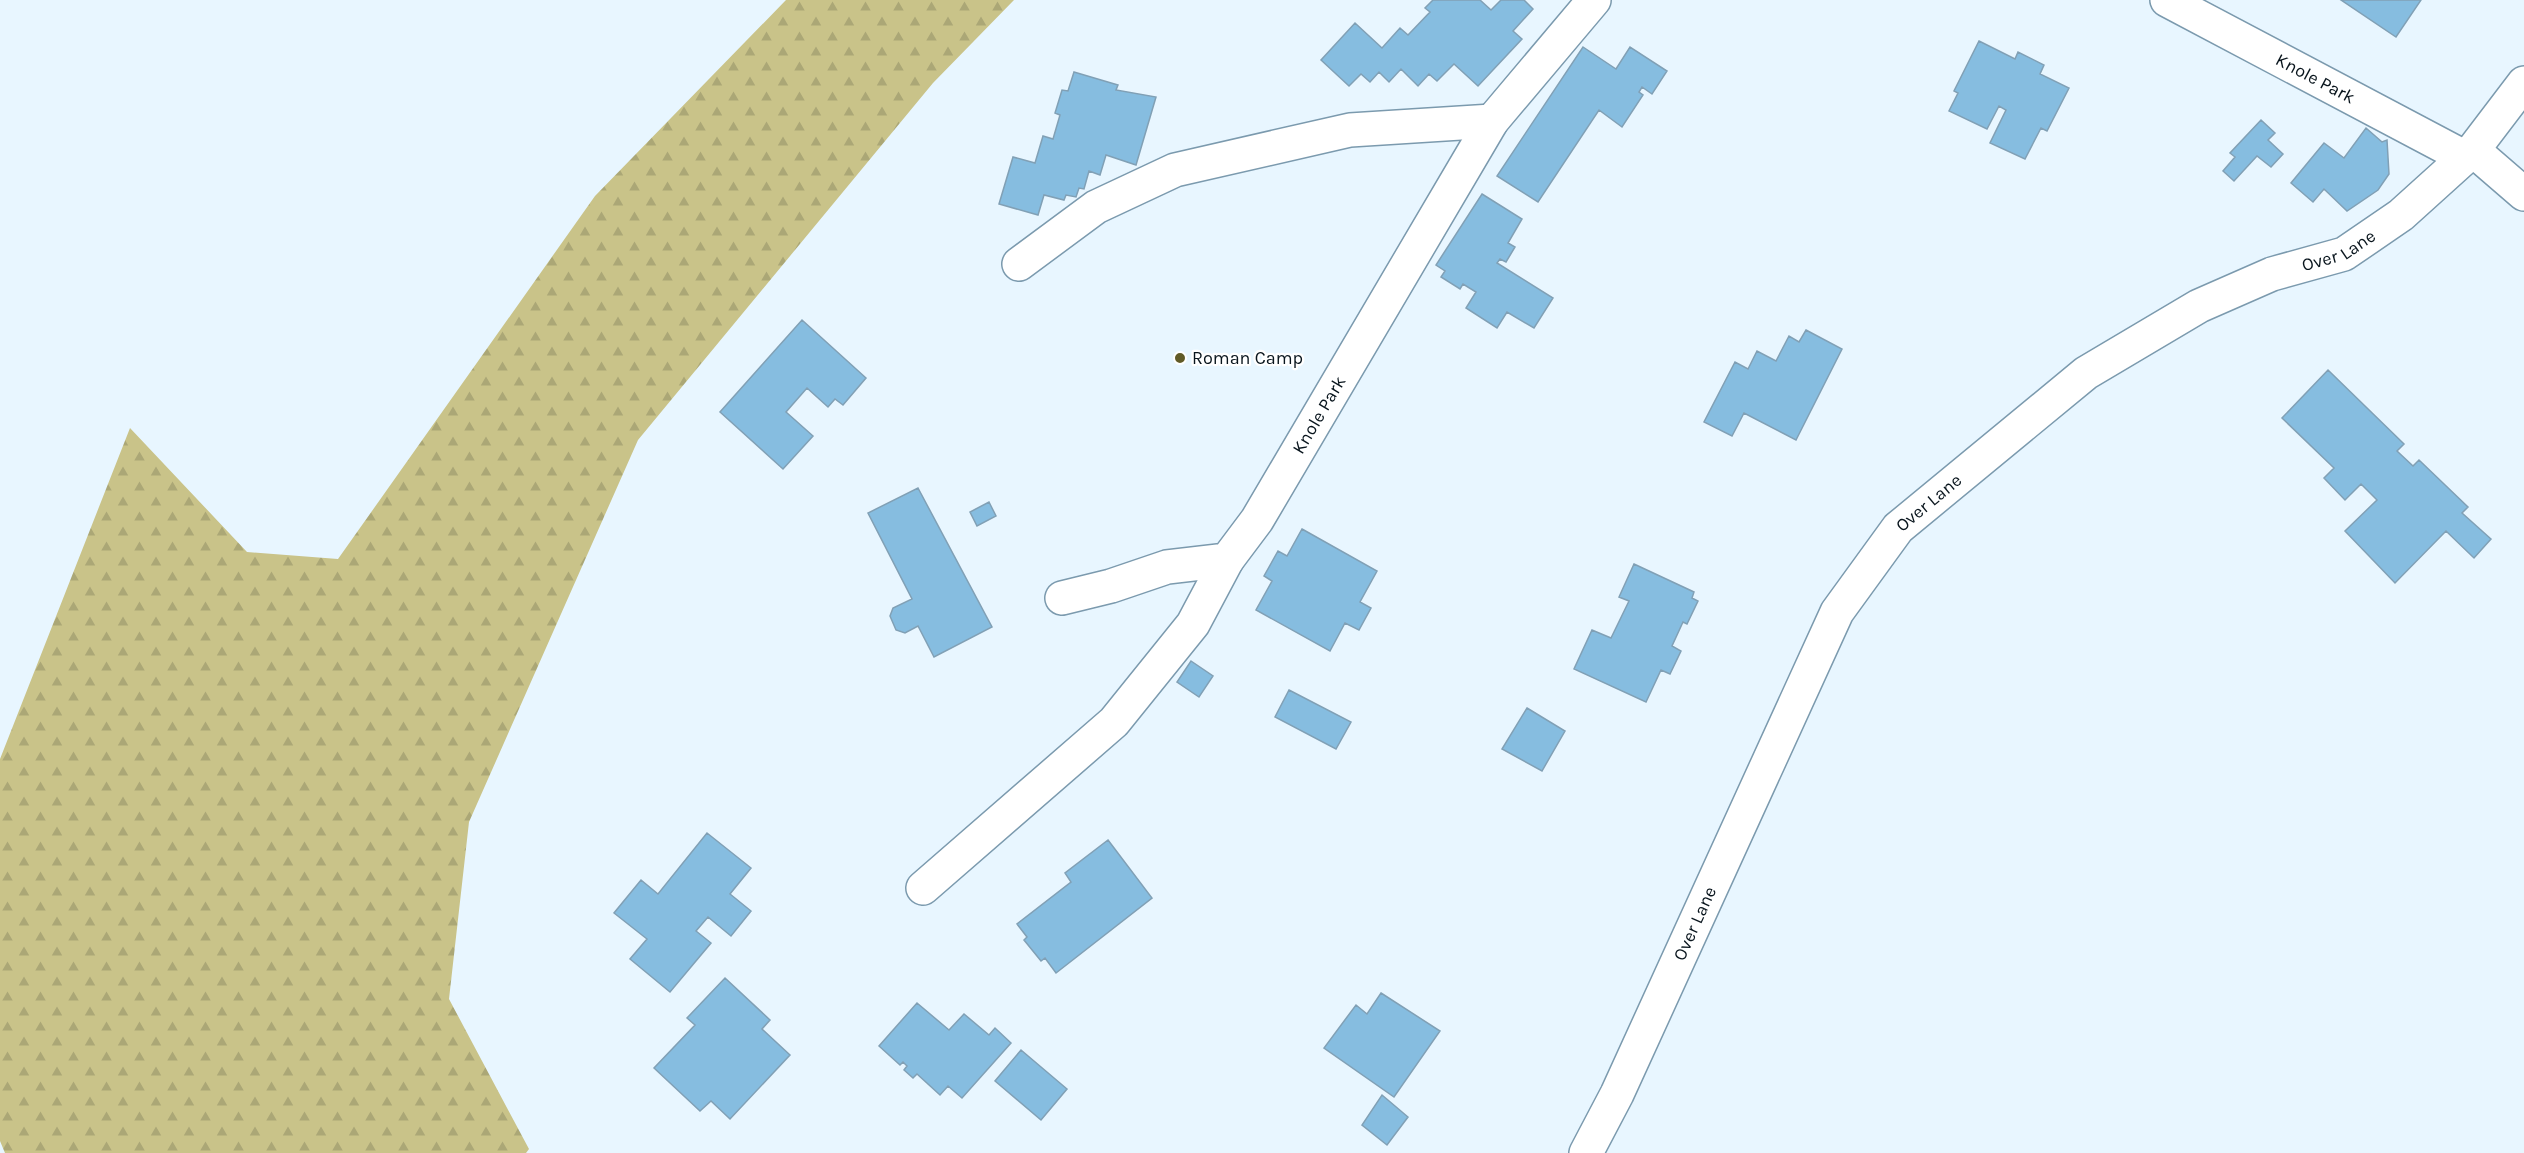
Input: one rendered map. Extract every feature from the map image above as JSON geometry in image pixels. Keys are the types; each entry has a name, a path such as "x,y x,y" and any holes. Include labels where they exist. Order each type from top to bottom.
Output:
{"street":[{"name":"Knole Park","path":"923,888 1114,722 1193,624 1227,560 1257,520 1492,121 1594,0"},
{"name":"Knole Park","path":"2167,0 2468,154 2524,194"},
{"name":"Over Lane","path":"1586,1153 1617,1094 1837,612 1898,528 2086,373 2199,306 2272,273 2344,254 2402,215 2468,154 2524,82"},
{"path":"1019,264 1096,207 1175,170 1350,130 1492,121"},
{"path":"1062,598 1111,586 1167,567 1227,560"}],"green space":[{"path":"786,0 1014,0 933,83 638,440 469,822 449,999 529,1149 526,1153 5,1153 0,1141 0,759 130,428 247,552 338,559 595,196"}],"building":[{"path":"1433,0 1480,0 1491,10 1501,0 1524,0 1533,9 1513,31 1522,39 1478,86 1454,64 1437,81 1429,74 1418,86 1401,69 1389,82 1379,72 1370,82 1361,74 1349,86 1321,60 1355,23 1382,48 1400,28 1408,35 1430,12 1425,8"},
{"path":"2341,0 2421,0 2396,37"},
{"path":"1979,41 2015,59 2018,52 2044,65 2040,74 2069,88 2047,131 2041,128 2025,159 1990,143 2006,110 1999,106 1987,129 1949,111 1958,93 1954,91"},
{"path":"1583,47 1616,69 1630,47 1667,71 1652,94 1642,87 1639,92 1643,95 1622,127 1599,110 1538,202 1497,176"},
{"path":"1074,72 1118,85 1116,90 1156,97 1136,165 1106,155 1100,175 1089,171 1084,189 1079,188 1076,197 1066,195 1064,200 1044,195 1038,215 999,204 1013,157 1035,163 1043,136 1053,139 1060,115 1055,113 1062,90 1068,91"},
{"path":"2261,120 2275,133 2268,140 2283,154 2271,167 2257,156 2234,181 2223,171 2235,157 2230,153"},
{"path":"2366,128 2382,142 2387,140 2389,174 2378,190 2347,211 2324,189 2313,202 2291,183 2324,143 2344,158"},
{"path":"1482,194 1522,219 1508,243 1515,247 1506,262 1500,259 1497,263 1553,298 1534,328 1507,312 1497,328 1466,308 1476,292 1463,284 1460,289 1441,277 1445,271 1436,265"},
{"path":"802,320 866,378 843,405 835,399 828,407 807,388 786,412 813,436 783,469 720,412"},
{"path":"1806,330 1842,349 1796,440 1744,413 1732,436 1704,422 1735,362 1748,369 1757,351 1776,361 1789,336 1799,342"},
{"path":"2328,370 2404,444 2397,451 2413,466 2419,460 2468,507 2462,513 2491,539 2474,558 2446,531 2395,583 2345,531 2377,500 2361,484 2345,500 2324,478 2334,468 2282,418"},
{"path":"918,488 992,627 934,657 918,626 905,633 896,630 890,616 893,608 912,599 868,513"},
{"path":"989,502 996,516 977,526 970,512"},
{"path":"1302,529 1377,571 1360,602 1371,608 1359,630 1345,623 1330,651 1256,610 1272,581 1264,576 1278,551 1287,556"},
{"path":"1634,564 1694,592 1692,598 1698,601 1687,624 1683,622 1672,646 1681,651 1670,674 1661,670 1646,702 1574,669 1592,630 1611,638 1629,601 1619,597"},
{"path":"1191,661 1213,676 1199,697 1177,682"},
{"path":"1289,690 1351,722 1336,749 1275,717"},
{"path":"1527,708 1565,731 1542,771 1502,749"},
{"path":"707,833 751,868 730,894 751,911 731,936 708,917 696,931 711,943 670,992 630,959 647,939 614,913 641,880 658,894"},
{"path":"1108,840 1152,898 1056,973 1045,958 1041,961 1024,940 1027,937 1017,924 1071,882 1065,873"},
{"path":"725,978 770,1020 762,1029 790,1055 730,1119 711,1101 700,1111 654,1068 695,1025 687,1018"},
{"path":"1381,993 1440,1031 1394,1097 1324,1048 1356,1005 1367,1014"},
{"path":"917,1003 949,1030 964,1014 989,1035 995,1028 1011,1043 962,1098 948,1086 940,1095 917,1074 913,1078 904,1070 907,1066 903,1062 900,1065 879,1046"},
{"path":"1021,1050 1067,1089 1041,1120 995,1081"},
{"path":"1382,1095 1408,1117 1387,1145 1362,1125"}],"place":[{"name":"Roman Camp","path":"1180,358"}]}
